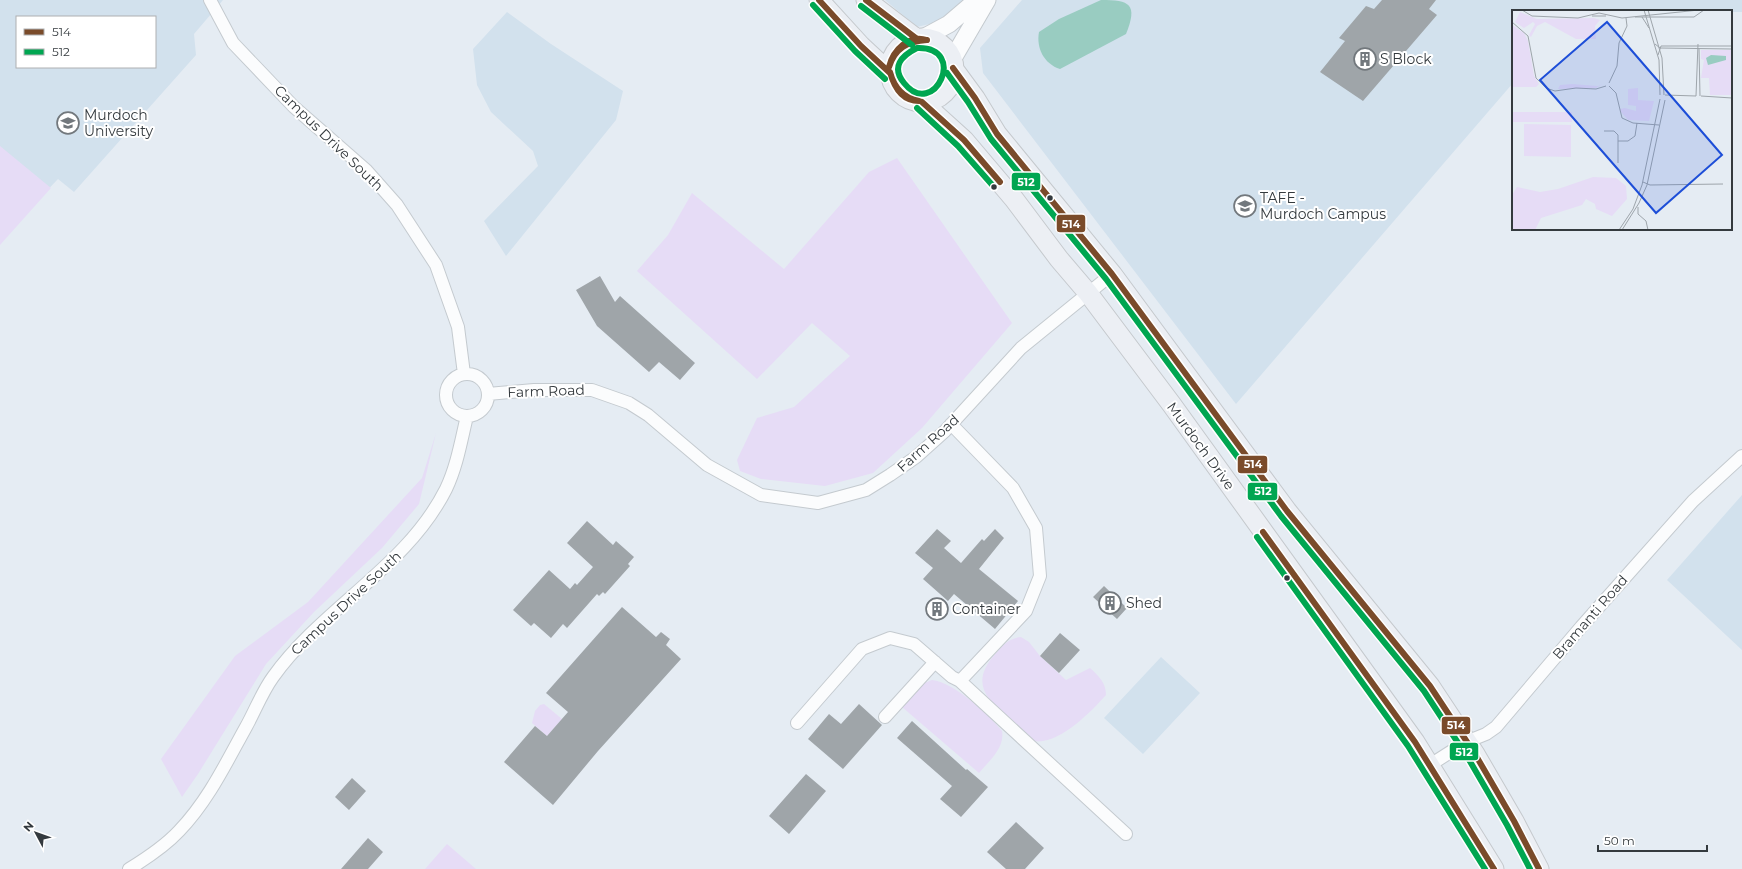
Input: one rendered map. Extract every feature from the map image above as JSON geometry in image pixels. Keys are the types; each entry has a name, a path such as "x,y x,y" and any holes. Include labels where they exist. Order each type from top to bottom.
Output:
{"main road":[{"name":"Murdoch Drive","path":"819,0 861,46 890,73 892,82 904,97 912,101 922,102 964,140 1014,199 1059,259 1088,293 1172,405 1430,764 1494,869"},
{"path":"866,0 920,39 940,44 946,50 952,64 997,134 1112,274 1287,511 1430,686 1450,714 1514,821 1539,869"},
{"path":"890,73 890,63 900,47 920,39"},
{"path":"922,102 932,100 941,95 948,87 952,78 952,64"}],"street":[{"name":"Campus Drive South","path":"210,0 233,43 294,107 366,170 397,205 436,265 458,327 464,374"},
{"path":"920,39 949,24 977,0"},
{"path":"952,64 987,0"},
{"name":"Farm Road","path":"488,394 534,390 592,390 629,403 642,411 707,465 761,494 818,503 866,490 890,476 916,457 951,424 1021,348 1112,274"},
{"path":"464,374 471,374 480,379 486,386 488,394 484,408 478,413 467,416 458,415 450,409 446,401 445,394 451,381 464,374"},
{"name":"Campus Drive South","path":"129,869 164,845 179,831 199,808 213,786 270,682 288,658 319,625 396,556 428,518 446,489 457,460 467,416"},
{"path":"951,424 1013,488 1036,528 1040,576 1026,611 960,681"},
{"name":"Bramanti Road","path":"1430,764 1466,742 1486,734 1496,727 1581,627 1693,501 1742,456"},
{"path":"797,723 862,650 890,638 914,644 952,678 960,681 1126,834"},
{"path":"885,717 935,662"}],"shaded area":[{"name":"Murdoch University","path":"0,0 223,0 194,34 196,55 74,192 58,179 0,240"},
{"path":"885,0 965,0 950,19 917,27"},
{"name":"TAFE - Murdoch Campus","path":"1022,0 1742,0 1742,12 1732,12 1732,10 1512,10 1512,84 1236,404 983,73 980,48"},
{"path":"1101,0 1119,1 1129,6 1131,16 1126,34 1060,69 1054,67 1042,55 1038,38 1039,32 1059,19"},
{"path":"507,12 551,44 623,91 616,120 506,256 484,221 538,166 533,151 491,112 477,85 473,49"},
{"path":"0,146 51,188 0,245"},
{"path":"897,158 1012,323 922,428 873,473 825,486 761,479 740,471 737,460 757,418 794,407 850,356 812,323 757,379 637,271 668,235 692,193 784,269 869,172"},
{"path":"436,433 419,504 382,548 314,612 266,664 198,774 182,797 161,759 235,656 308,602 422,478"},
{"path":"1742,495 1742,650 1667,580"},
{"path":"1021,637 1029,642 1040,656 1066,680 1090,668 1099,677 1105,687 1106,695 1082,719 1061,734 1050,739 1040,741 1030,740 1027,738 993,703 987,696 984,689 982,681 988,663 1007,642"},
{"path":"1161,657 1200,693 1143,754 1104,718"},
{"path":"932,680 941,682 951,687 970,700 1002,731 999,749 979,773 902,707 922,684"},
{"path":"544,704 562,719 547,736 532,723 535,711 540,705"},
{"path":"447,844 476,869 425,869"}],"building":[{"name":"S Block","path":"1382,0 1436,0 1429,9 1437,15 1363,101 1320,72 1345,41 1339,38 1366,6 1374,9"},
{"path":"600,276 615,302 620,296 695,363 680,380 659,362 649,372 597,326 576,290"},
{"path":"587,521 613,545 616,541 634,557 628,564 630,566 605,594 603,592 599,596 597,594 567,628 563,624 551,638 534,623 531,626 513,610 549,570 570,589 575,583 577,585 593,567 567,543"},
{"path":"937,529 951,541 944,548 961,563 982,539 984,541 995,529 1004,538 979,569 1018,601 995,629 954,594 948,601 923,579 933,568 915,553"},
{"name":"Shed","path":"1104,586 1127,608 1117,619 1093,597"},
{"path":"622,607 656,637 661,632 670,639 666,645 681,659 598,751 553,805 504,762 535,726 547,736 568,712 546,693"},
{"path":"1060,633 1080,650 1059,673 1040,656"},
{"path":"859,704 882,725 843,769 808,739 829,714 841,724"},
{"path":"912,721 966,770 967,769 988,787 961,817 940,799 952,786 897,738"},
{"path":"806,774 826,791 789,834 769,816"},
{"path":"352,778 366,791 349,810 335,797"},
{"path":"1016,822 1044,848 1025,869 1006,869 987,852"},
{"path":"368,838 383,852 368,869 341,869"}],"transit line":[{"name":"514","path":"819,0 861,46 890,73"},
{"name":"514","path":"866,0 917,39"},
{"name":"512","path":"813,5 855,51 885,79"},
{"name":"512","path":"861,6 912,45"},
{"name":"514","path":"889,67 898,49 908,41 914,39 927,40"},
{"name":"514","path":"889,67 895,55 903,47 914,42 927,40"},
{"name":"512","path":"917,48 933,50 941,58 944,68 941,79 935,88 926,93 915,92 904,83 898,72 898,67 902,58 917,48"},
{"name":"514","path":"953,68 975,98 997,134 1112,274 1287,511 1430,686 1475,754 1514,821 1539,869"},
{"name":"514","path":"890,72 900,91 913,100 919,101"},
{"name":"514","path":"890,72 896,88 903,96 908,99 919,101"},
{"name":"512","path":"947,73 968,102 991,139 1106,279 1281,516 1424,691 1468,758 1507,825 1530,869"},
{"name":"514","path":"922,102 964,140 1000,182"},
{"name":"512","path":"917,108 958,146 994,187"},
{"name":"514","path":"1263,532 1415,742 1494,869"},
{"name":"512","path":"1257,537 1408,746 1485,869"}],"place":[{"name":"S Block","path":"1365,59"},
{"name":"Murdoch University","path":"68,123"},
{"name":"TAFE - Murdoch Campus","path":"1245,206"},
{"name":"Shed","path":"1110,603"},
{"name":"Container","path":"937,609"}]}
